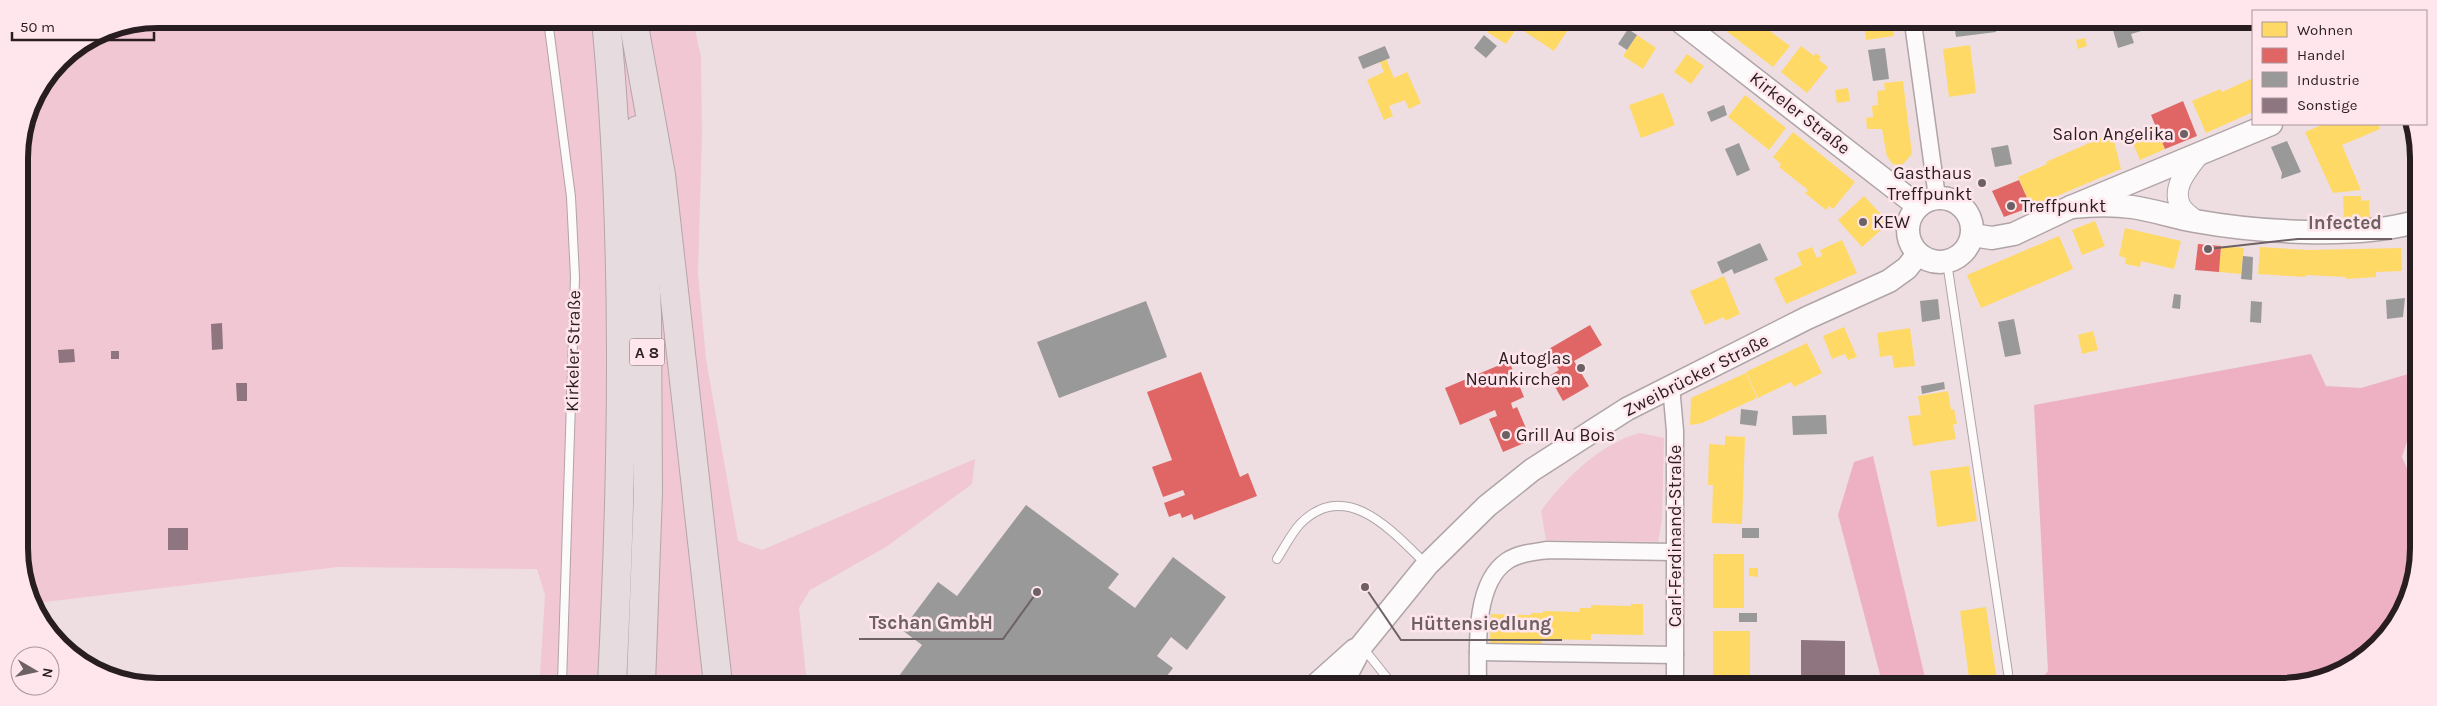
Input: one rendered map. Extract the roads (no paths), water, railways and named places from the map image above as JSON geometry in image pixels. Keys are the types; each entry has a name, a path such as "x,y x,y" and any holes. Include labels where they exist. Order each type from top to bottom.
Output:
{"highway":[{"name":"A 8","path":"607,28 621,324 620,502 612,678"},
{"name":"A 8","path":"632,28 647,314 648,493 642,678"},
{"path":"633,28 661,175 717,678"}],"main road":[{"name":"Kirkeler Straße","path":"1689,28 1927,202"},
{"path":"1972,235 1992,238 2014,234 2071,207 2269,125"},
{"path":"1956,201 1964,208 1972,225 1972,235 1964,252 1947,262 1927,260 1911,246 1908,230 1911,214 1927,202 1956,201"},
{"path":"2071,207 2099,205 2132,207 2196,221 2258,229 2357,231 2410,223"},
{"name":"Zweibrücker Straße","path":"1339,674 1427,565 1487,506 1532,470 1627,408 1808,318 1889,282 1907,268 1918,254"}],"street":[{"path":"1913,28 1927,202"},
{"path":"2196,221 2181,207 2178,191 2182,177 2200,154"},
{"name":"Carl-Ferdinand-Straße","path":"1671,386 1675,431 1675,678"},
{"path":"1478,678 1481,607 1491,580 1507,561 1529,552 1548,550 1674,552"},
{"path":"1478,652 1675,655"}],"lane":[{"name":"Kirkeler Straße","path":"549,28 571,197 575,277 562,678"},
{"path":"1947,262 2008,673"},
{"path":"1277,560 1301,523 1325,508 1343,506 1360,509 1397,534 1427,565"},
{"path":"1362,645 1383,678"}],"place":[{"name":"Salon Angelika","path":"2184,134"},
{"name":"Gasthaus Treffpunkt","path":"1982,183"},
{"name":"Treffpunkt","path":"2011,206"},
{"name":"KEW","path":"1863,222"},
{"name":"Infected","path":"2208,249"},
{"name":"Autoglas Neunkirchen","path":"1581,368"},
{"name":"Grill Au Bois","path":"1506,435"},
{"name":"Hüttensiedlung","path":"1365,587"},
{"name":"Tschan GmbH","path":"1037,592"}]}
